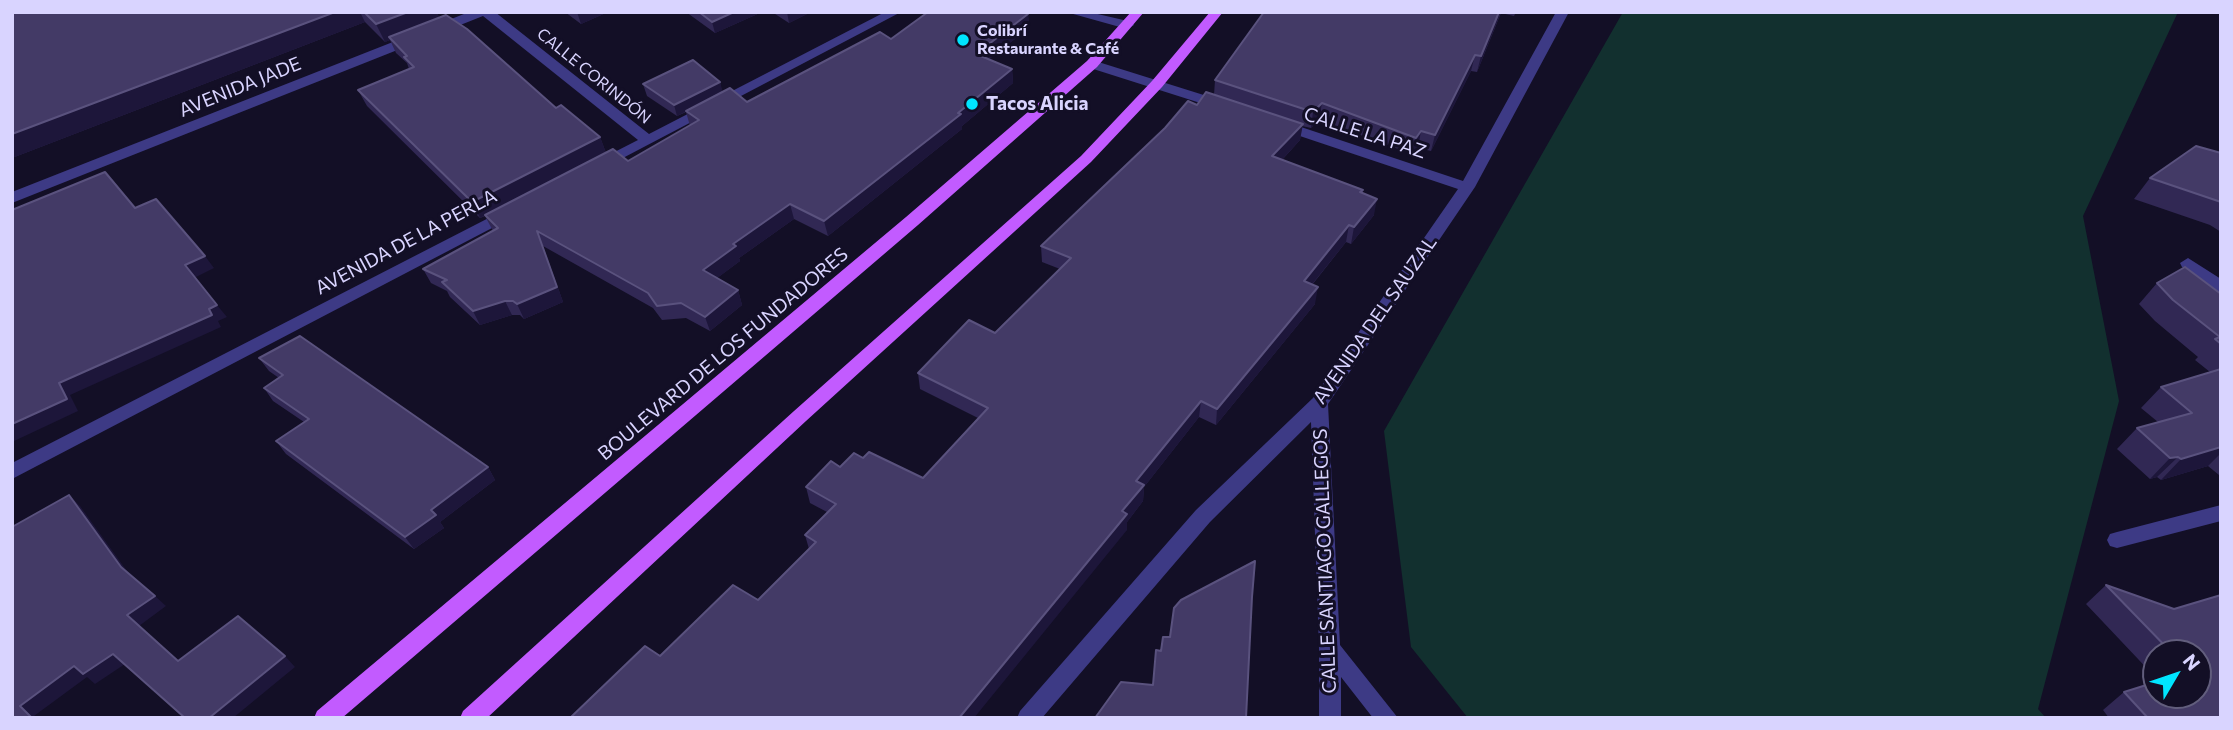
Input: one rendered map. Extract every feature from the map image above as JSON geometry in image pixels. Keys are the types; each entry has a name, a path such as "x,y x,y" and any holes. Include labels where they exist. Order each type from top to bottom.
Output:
{"main road":[{"name":"BOULEVARD DE LOS FUNDADORES","path":"325,718 912,221 1092,64 1138,12"},
{"path":"471,718 800,416 1086,159 1157,84 1217,12"}],"street":[{"name":"AVENIDA JADE","path":"12,198 481,12"},
{"name":"CALLE CORINDÓN","path":"487,12 646,140"},
{"path":"586,172 895,12"},
{"path":"1072,12 1127,25"},
{"name":"AVENIDA DEL SAUZAL","path":"1028,718 1203,516 1319,403 1467,187 1563,12"},
{"path":"1092,64 1234,110"},
{"name":"CALLE LA PAZ","path":"1260,118 1467,187"},
{"name":"AVENIDA DE LA PERLA","path":"12,472 524,204"},
{"path":"2188,263 2221,288"},
{"name":"CALLE SANTIAGO GALLEGOS","path":"1319,403 1331,648 1329,718"},
{"path":"2117,540 2221,513"},
{"path":"1331,648 1387,718"}],"green space":[{"path":"1623,12 2178,12 2083,216 2119,401 2038,709 2046,718 1468,718 1411,647 1384,431"}],"building":[{"path":"12,12 335,12 12,134"},
{"path":"364,12 408,12 376,24"},
{"path":"699,12 734,12 712,22"},
{"path":"928,12 1028,14 976,54 1012,69 958,113 961,114 824,221 790,204 733,244 736,246 703,270 738,290 705,317 681,303 657,306 648,293 537,231 557,287 517,304 505,301 473,311 442,282 447,280 423,269 498,228 485,215 613,149 628,161 699,120 686,111 730,88 747,102 880,32 891,39"},
{"path":"1264,12 1499,12 1481,56 1475,55 1435,135 1421,131 1416,138 1322,103 1313,112 1215,80"},
{"path":"446,15 467,29 556,108 561,105 600,137 472,202 358,90 414,67 389,37"},
{"path":"693,60 720,82 674,105 643,84"},
{"path":"1206,92 1303,124 1272,156 1363,190 1360,192 1377,199 1354,227 1349,225 1304,281 1318,287 1217,409 1201,401 1136,481 1144,485 1122,511 1127,514 959,718 570,718 645,646 660,656 733,585 758,600 816,542 805,535 836,504 806,487 831,461 840,467 854,453 863,458 869,452 923,478 988,408 918,373 969,320 995,333 1071,258 1041,246 1165,128 1188,101 1197,105"},
{"path":"2196,146 2221,153 2221,202 2150,178"},
{"path":"105,172 135,208 156,199 205,256 185,265 217,305 209,309 212,315 59,383 67,399 12,424 12,210"},
{"path":"2185,267 2221,294 2221,344 2215,339 2220,337 2173,300 2157,283"},
{"path":"300,336 488,467 431,510 436,515 405,537 276,441 309,419 264,388 283,375 259,358"},
{"path":"2221,369 2221,447 2181,459 2170,458 2137,428 2192,413 2161,387"},
{"path":"69,495 121,567 155,596 127,615 178,661 238,616 285,656 209,718 185,718 113,654 83,674 74,666 20,706 32,718 12,718 12,527"},
{"path":"1255,561 1246,718 1095,718 1121,682 1153,685 1156,650 1161,651 1163,637 1170,637 1174,608 1181,600"},
{"path":"2106,585 2174,609 2221,595 2221,718 2148,718 2124,692 2142,686 2142,709 2212,709 2212,639 2158,639"}],"place":[{"name":"Colibrí Restaurante & Café","path":"963,40"},
{"name":"Tacos Alicia","path":"972,104"}]}
